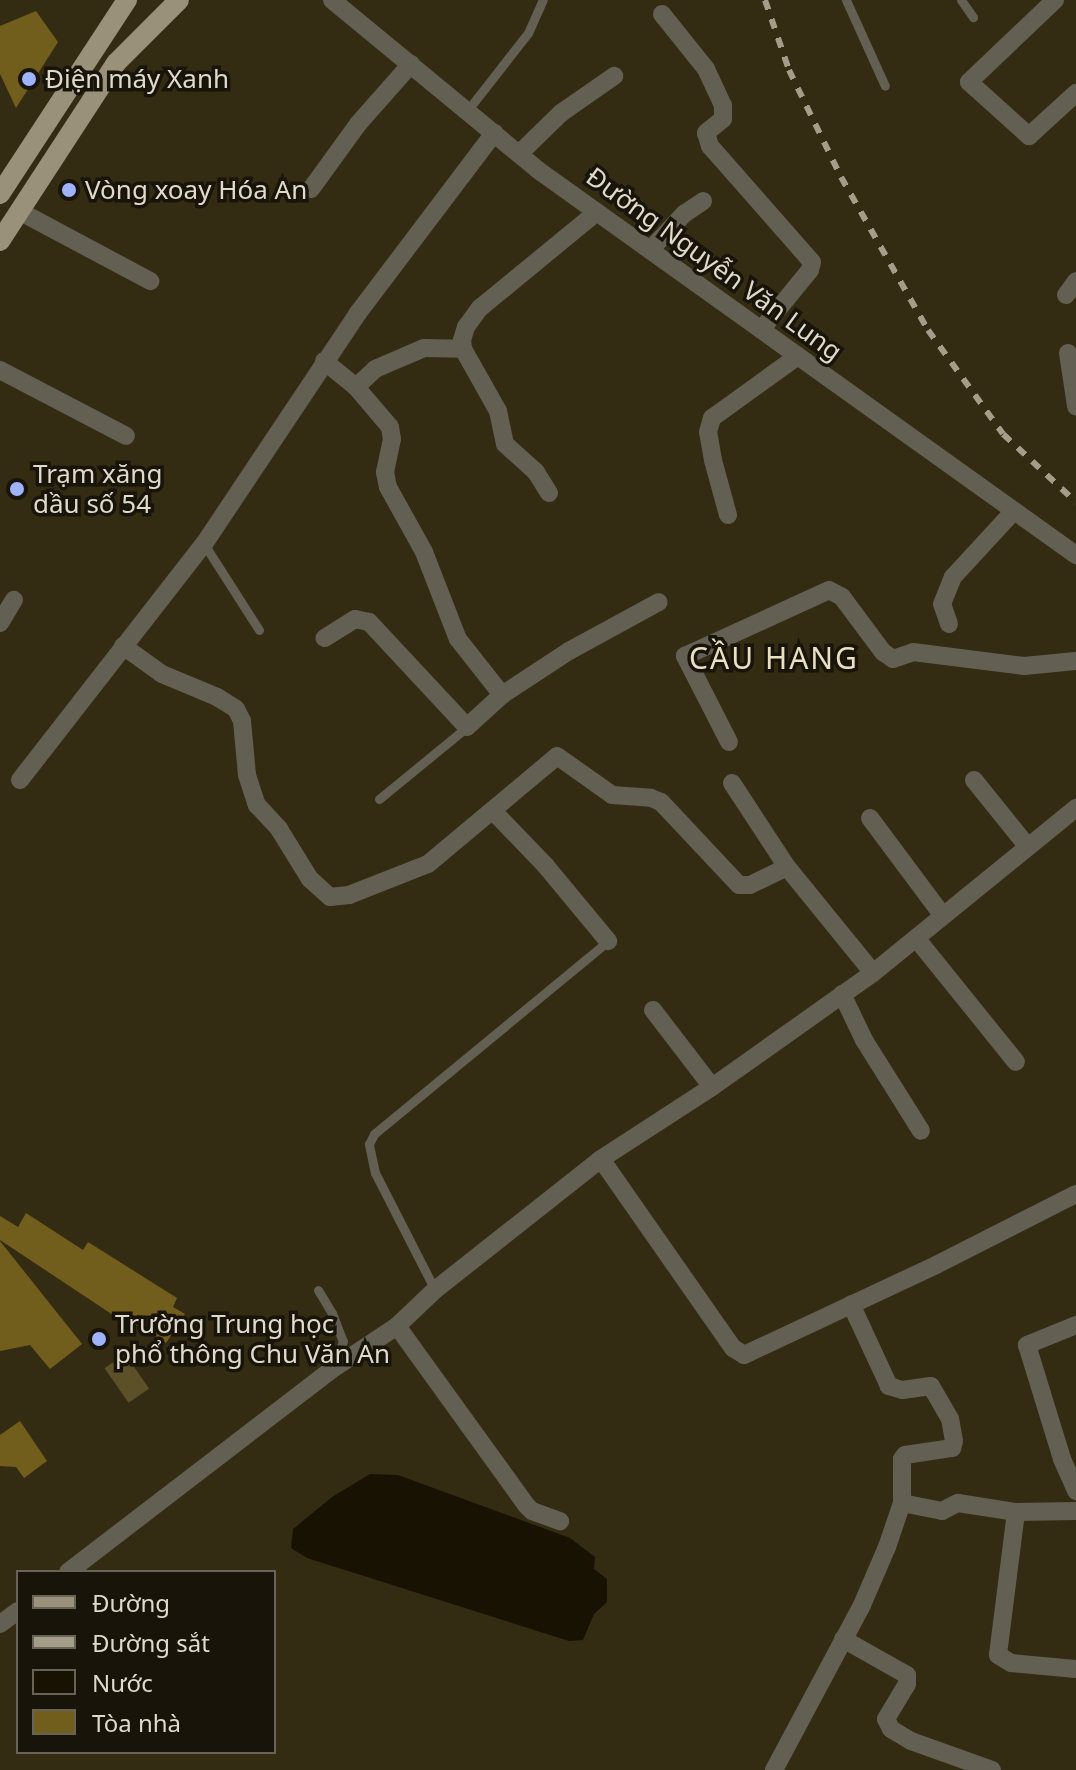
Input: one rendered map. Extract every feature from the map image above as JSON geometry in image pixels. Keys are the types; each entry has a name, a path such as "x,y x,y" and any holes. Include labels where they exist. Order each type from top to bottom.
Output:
{"main road":[{"path":"0,194 127,0"},
{"path":"0,241 116,63 179,0"}],"street":[{"name":"Đường Nguyễn Văn Lung","path":"332,0 519,154 1076,555"},
{"path":"1055,0 969,82 1029,136 1076,93"},
{"path":"662,14 706,69 723,105 723,119 706,133 710,146 812,262 810,270 761,330"},
{"path":"311,189 358,124 411,64"},
{"path":"519,154 561,113 614,76"},
{"path":"20,780 204,544 324,361 494,133"},
{"path":"650,250 684,214 703,201"},
{"path":"19,211 150,281"},
{"path":"549,493 536,472 505,444 498,411 463,349 466,327 480,308 597,212"},
{"path":"356,387 375,369 424,348 463,349"},
{"path":"1068,353 1076,406"},
{"path":"728,515 708,432 712,418 798,356"},
{"path":"324,361 356,387 390,427 392,439 385,472 388,487 424,552 458,639 502,695"},
{"path":"0,370 126,436"},
{"path":"949,624 942,604 953,577 1014,511"},
{"path":"729,742 685,656 829,590 842,597 883,652 893,659 913,652 1024,666 1076,661"},
{"path":"0,623 14,600"},
{"path":"325,638 355,619 369,622 467,727 502,695 569,651 659,602"},
{"path":"123,646 162,674 236,709 242,721 247,775 257,805 279,829 310,879 330,897 349,895 428,864 557,756 612,795 651,798 661,802 739,885 756,883 787,867"},
{"path":"974,780 1027,846"},
{"path":"732,783 787,867 873,973"},
{"path":"71,1570 331,1370 397,1326 435,1290 601,1159 712,1087 873,973 1076,808"},
{"path":"493,811 545,865 608,941"},
{"path":"870,818 943,916"},
{"path":"916,938 1016,1062"},
{"path":"842,994 864,1040 921,1131"},
{"path":"653,1010 712,1087"},
{"path":"601,1159 738,1352 744,1355 936,1265 1076,1194"},
{"path":"774,1770 887,1547 902,1503 902,1459 905,1455 952,1448 950,1419 931,1386 902,1390 889,1386 851,1304"},
{"path":"1076,1325 1027,1345 1069,1458 1076,1491"},
{"path":"397,1326 527,1506 532,1511 560,1521"},
{"path":"902,1503 942,1511 958,1503 1016,1512 1076,1511"},
{"path":"1016,1512 998,1655 1011,1663 1076,1669"},
{"path":"843,1639 907,1675 907,1684 886,1719 891,1729 911,1741 992,1770"}],"lane":[{"path":"467,111 528,33 543,0"},
{"path":"846,0 885,86"},
{"path":"961,0 973,17"},
{"path":"204,544 259,630"},
{"path":"379,799 467,727"},
{"path":"435,1290 375,1173 369,1144 374,1134 608,941"},
{"path":"318,1290 332,1313 343,1341 342,1351 331,1370"}],"shaded area":[{"path":"125,1354 149,1388 129,1403 105,1368"}],"water":[{"path":"370,1474 398,1475 570,1538 595,1557 594,1569 607,1579 607,1602 594,1614 583,1640 569,1641 307,1558 291,1548 293,1529 332,1497"}],"building":[{"name":"Điện máy Xanh","path":"36,11 58,42 16,108 0,74 0,26"},
{"path":"26,1213 83,1250 88,1242 177,1298 173,1307 185,1314 166,1343 119,1315 116,1317 0,1240 0,1216 18,1227"},
{"path":"0,1241 82,1344 50,1369 30,1345 0,1351"},
{"path":"20,1421 47,1461 24,1478 16,1467 0,1466 0,1435"}],"railway":[{"path":"765,0 789,70 841,177 928,330 1003,434 1076,502"}],"place":[{"name":"Điện máy Xanh","path":"29,79"},
{"name":"Vòng xoay Hóa An","path":"69,190"},
{"name":"Trạm xăng dầu số 54","path":"17,489"},
{"name":"Trường Trung học phổ thông Chu Văn An","path":"99,1339"}],"district":[{"name":"CẦU HANG","path":"774,658"}]}
